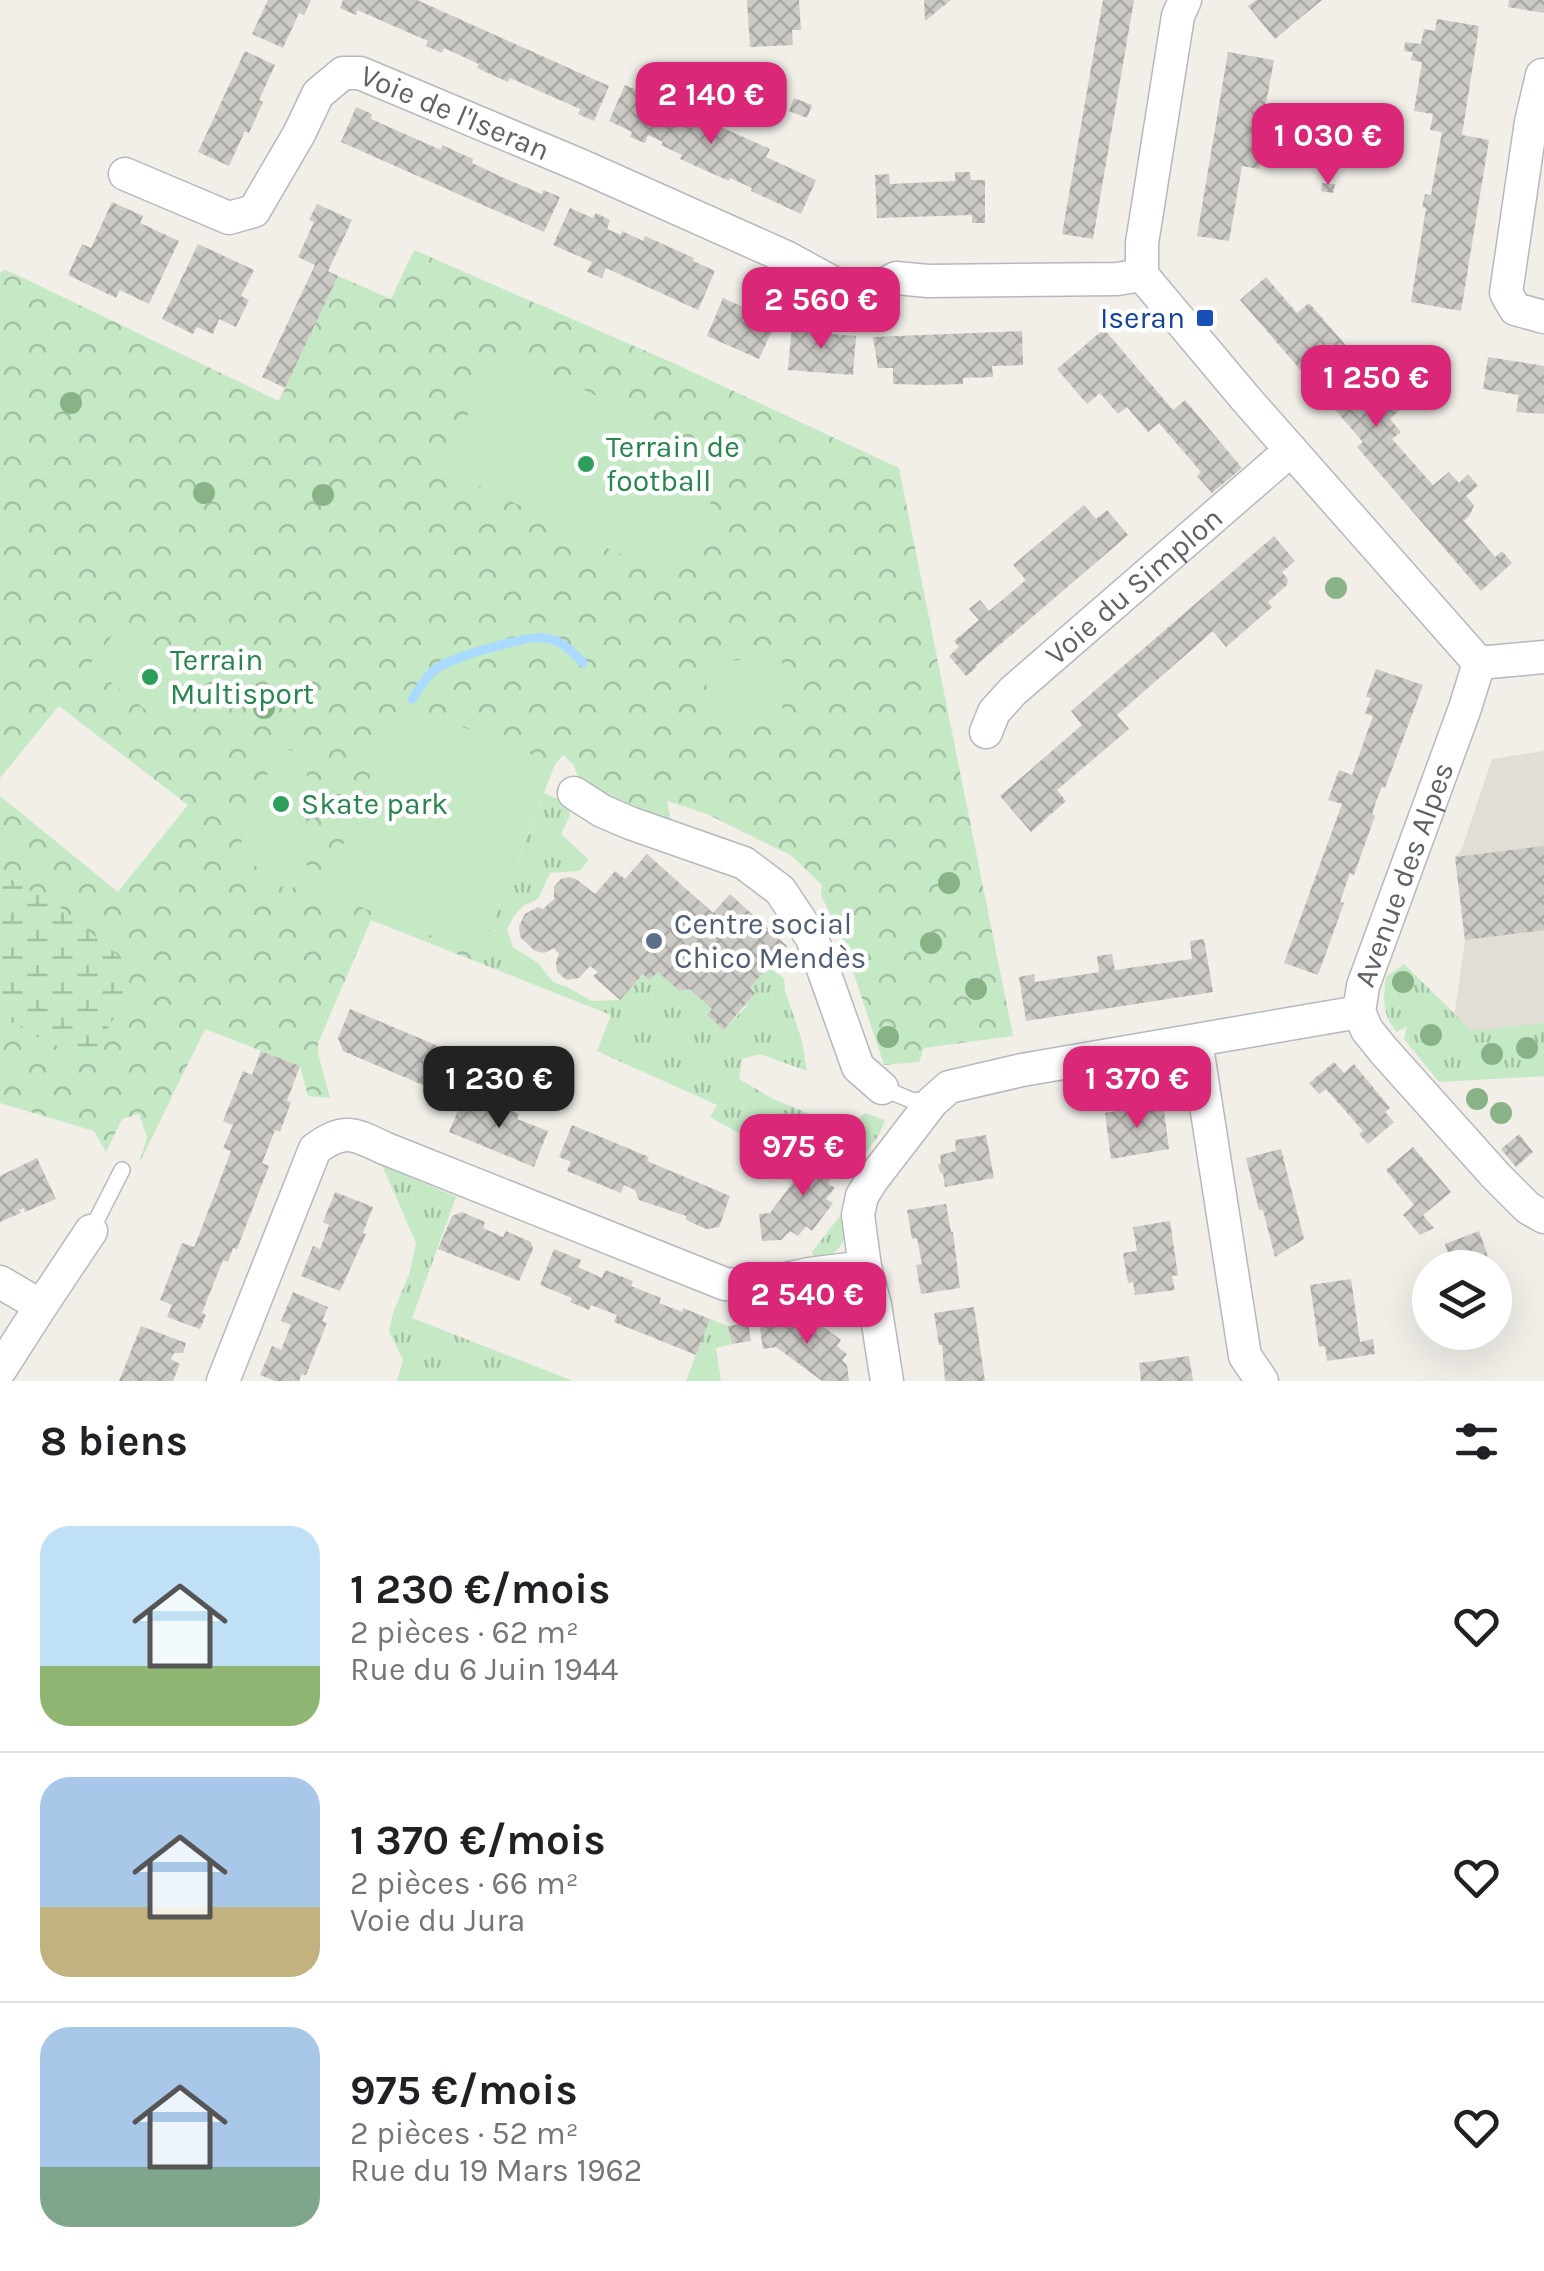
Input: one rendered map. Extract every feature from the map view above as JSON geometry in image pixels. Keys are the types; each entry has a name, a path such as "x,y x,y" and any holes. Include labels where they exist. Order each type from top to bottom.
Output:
{"street":[{"path":"1184,0 1178,16 1150,186 1142,275 1479,663 1544,657"},
{"name":"Voie de l'Iseran","path":"125,174 229,218 254,211 318,94 342,73 360,73 600,174 786,257 839,286 870,292 896,278 1116,279 1142,275"},
{"path":"1542,76 1531,122 1506,293 1515,309 1544,317"},
{"name":"Voie du Simplon","path":"986,732 994,712 1012,690 1291,450"},
{"name":"Avenue des Alpes","path":"932,1102 949,1087 1022,1070 1358,1012 1362,986 1479,663"},
{"path":"574,793 630,823 744,864 780,890 812,938 858,1066 882,1088"},
{"path":"1358,1012 1384,1052 1528,1208 1544,1218"},
{"path":"1196,1040 1245,1356 1262,1381"},
{"path":"887,1381 875,1305 864,1267 858,1215 862,1196 932,1102"},
{"path":"222,1381 314,1148 333,1135 357,1135 725,1284 753,1286 864,1267"},
{"path":"0,1370 91,1231"},
{"path":"0,1282 42,1306"}],"lane":[{"path":"882,1088 911,1100 932,1102"},
{"path":"91,1231 122,1170"}],"shaded area":[{"path":"1544,751 1544,1076 1445,1081 1465,940 1455,857 1461,851 1492,759"}],"green space":[{"path":"414,250 673,363 899,468 1013,1036 924,1048 919,1062 884,1065 843,941 821,895 822,885 792,856 707,814 667,801 671,821 580,783 574,765 563,755 555,764 477,962 371,920 318,1043 330,1098 308,1096 300,1066 205,1029 139,1164 147,1137 139,1114 122,1119 106,1152 94,1131 0,1103 0,796 118,892 188,805 59,706 0,778 0,273 13,273 279,401 338,276 391,299"},
{"name":"Terrain de football","path":"499,349 731,461 673,580 442,468"},
{"name":"Terrain Multisport","path":"124,621 210,689 175,733 89,665"},
{"path":"782,659 782,718 707,718 706,661"},
{"path":"400,702 555,764 479,955 324,892"},
{"name":"Skate park","path":"278,746 307,756 304,860 313,876 285,892 277,875 235,858"},
{"path":"544,793 568,804 570,815 561,834 589,860 579,871 550,873 538,899 523,906 507,930 513,947 538,963 553,982 592,1001 620,1000 651,966 679,991 690,989 712,1009 707,1015 724,1030 745,1008 750,988 769,967 784,978 807,1071 760,1054 742,1059 739,1079 773,1099 847,1129 865,1113 885,1120 858,1163 843,1161 773,1113 749,1139 710,1117 717,1105 597,1051 611,1015 477,962"},
{"path":"0,873 61,908 127,963 122,1005 89,1059 41,1039 0,1015"},
{"path":"1404,964 1472,1031 1544,1023 1544,1076 1439,1082 1404,1039 1407,1026 1397,1032 1386,1013 1386,977"},
{"path":"382,1165 456,1197 412,1318 573,1381 397,1381 403,1360 389,1331 416,1243"},
{"path":"849,1215 841,1245 815,1261 812,1252 839,1217"},
{"path":"841,1284 856,1294 862,1316 854,1317 821,1294 819,1285"},
{"path":"710,1319 728,1326 732,1344 716,1348 721,1381 686,1381"}],"building":[{"path":"268,0 311,0 304,15 299,13 283,48 252,34"},
{"path":"343,0 417,0 609,86 594,121 578,114 580,109 510,78 508,82 444,48 442,53 426,46 428,41 357,10 356,15 340,8"},
{"path":"747,0 799,0 801,30 792,30 793,45 750,47"},
{"path":"924,0 951,0 925,21"},
{"path":"1103,0 1134,0 1093,239 1062,234"},
{"path":"1256,0 1322,0 1275,39 1248,6"},
{"path":"1509,0 1544,0 1544,13 1508,7"},
{"path":"1437,19 1479,26 1462,135 1489,140 1461,311 1411,302 1426,208 1422,207 1425,194 1431,195 1442,132 1430,130 1433,114 1414,111 1422,62 1411,60 1413,52 1404,51 1405,42 1421,44 1424,29 1435,31"},
{"path":"245,51 275,65 249,133 245,131 229,166 198,152"},
{"path":"1228,52 1274,60 1259,169 1242,166 1229,241 1197,236"},
{"path":"730,63 743,69 737,81 724,76"},
{"path":"625,85 664,102 668,92 682,98 678,108 770,149 766,157 816,180 801,214 730,178 729,181 680,159 682,155 648,135 645,143 630,137 632,132 609,121"},
{"path":"773,95 787,100 783,109 770,103"},
{"path":"794,98 812,105 807,118 789,111"},
{"path":"356,107 372,114 371,119 441,150 442,145 506,179 560,197 544,232 341,142"},
{"path":"955,172 970,172 971,180 985,180 985,223 972,223 972,215 877,218 875,175 889,174 890,184 955,181"},
{"path":"1322,183 1335,184 1333,193 1321,191"},
{"path":"112,202 143,216 140,223 179,241 149,304 120,290 116,298 68,275 82,244 91,248"},
{"path":"317,204 352,220 328,271 338,276 285,388 262,377 315,265 298,257 314,222 309,220"},
{"path":"570,208 593,218 596,213 610,220 607,229 643,241 645,236 715,271 698,310 606,268 602,278 587,272 592,262 553,245"},
{"path":"198,244 254,270 241,296 249,300 236,327 219,319 213,334 197,327 193,334 162,319"},
{"path":"1266,277 1297,313 1309,303 1330,327 1349,349 1337,359 1359,384 1371,373 1402,408 1390,419 1401,432 1392,439 1433,485 1449,472 1459,483 1468,474 1478,486 1466,496 1474,505 1464,521 1495,557 1502,551 1512,563 1481,591 1357,447 1363,442 1240,300"},
{"path":"723,298 778,318 759,359 707,336"},
{"path":"792,324 808,326 807,332 856,336 853,375 788,370"},
{"path":"1104,329 1173,410 1185,400 1242,468 1212,493 1197,476 1201,472 1159,423 1148,432 1127,407 1118,414 1100,393 1087,404 1057,369"},
{"path":"1022,331 1023,365 992,366 993,377 963,378 963,384 893,384 893,368 878,368 873,337"},
{"path":"1488,357 1544,366 1544,414 1516,412 1519,395 1483,389"},
{"path":"1084,505 1096,519 1107,510 1128,535 966,676 949,656 959,647 954,641 979,620 969,609 980,600 989,611 1026,580 1013,565"},
{"path":"1274,536 1295,561 1282,572 1288,579 1287,585 1268,602 1272,607 1226,647 1213,631 1117,715 1129,729 1057,790 1066,801 1031,832 1000,796 1082,725 1071,711"},
{"path":"1376,669 1423,685 1385,788 1382,787 1377,799 1372,814 1375,816 1354,875 1350,873 1340,902 1344,903 1318,975 1284,963 1342,804 1328,800 1339,770 1352,775 1373,716 1365,713 1371,698 1366,697"},
{"path":"1544,846 1544,930 1465,940 1455,857"},
{"name":"Centre social Chico Mendès","path":"647,854 713,913 730,894 787,946 750,988 755,993 724,1030 707,1015 712,1009 690,989 679,991 658,972 649,980 643,974 620,1000 593,976 598,972 590,966 579,978 567,980 557,972 559,954 554,948 544,953 535,951 520,937 519,926 525,914 538,907 543,909 554,899 554,887 561,879 576,879 595,894 615,871 625,879"},
{"path":"1204,939 1213,992 1026,1021 1019,977 1034,974 1035,982 1099,972 1097,956 1112,954 1115,970 1192,959 1190,941"},
{"path":"350,1009 460,1055 444,1094 343,1051 338,1038"},
{"path":"261,1051 300,1066 280,1132 275,1130 262,1163 269,1166 237,1249 233,1248 228,1262 223,1260 202,1313 206,1315 200,1329 167,1317 172,1305 160,1300 182,1243 194,1247 199,1235 231,1151 223,1148 233,1125 223,1121 243,1071 252,1075"},
{"path":"1334,1062 1344,1073 1354,1064 1390,1108 1385,1112 1394,1122 1368,1144 1359,1134 1363,1131 1326,1089 1319,1094 1309,1083"},
{"path":"464,1096 492,1107 493,1103 519,1114 517,1119 548,1131 534,1167 449,1132"},
{"path":"1163,1103 1169,1149 1111,1159 1105,1113"},
{"path":"572,1125 730,1196 719,1227 706,1229 686,1220 686,1216 639,1200 635,1190 624,1185 621,1193 567,1171 571,1162 559,1157"},
{"path":"1519,1134 1533,1152 1516,1167 1501,1149"},
{"path":"986,1135 994,1178 945,1187 938,1165 940,1155 956,1151 955,1140"},
{"path":"821,1145 843,1161 828,1183 835,1188 826,1199 833,1203 812,1231 806,1226 798,1236 790,1231 781,1240 762,1241 759,1214 770,1213"},
{"path":"1413,1147 1451,1192 1423,1215 1434,1228 1420,1235 1403,1215 1414,1205 1386,1170"},
{"path":"1281,1149 1304,1239 1275,1257 1246,1158"},
{"path":"37,1158 56,1199 25,1212 24,1208 19,1210 21,1213 0,1222 0,1176"},
{"path":"335,1192 373,1207 363,1233 366,1234 340,1291 301,1276 313,1246 320,1249 329,1225 323,1222"},
{"path":"946,1204 960,1288 921,1294 916,1265 922,1264 907,1210"},
{"path":"462,1212 485,1222 483,1228 503,1237 506,1231 531,1242 533,1249 519,1281 438,1249 452,1216"},
{"path":"1170,1221 1178,1275 1172,1276 1175,1290 1135,1295 1133,1282 1128,1283 1123,1253 1137,1251 1133,1227"},
{"path":"1479,1231 1486,1250 1447,1250 1445,1244"},
{"path":"554,1249 581,1260 578,1267 602,1278 605,1270 661,1298 659,1303 710,1319 696,1355 614,1322 617,1315 591,1305 589,1310 540,1285"},
{"path":"1351,1279 1360,1342 1373,1339 1375,1354 1327,1361 1325,1346 1319,1347 1310,1285"},
{"path":"293,1292 328,1307 322,1321 327,1323 306,1375 302,1374 299,1381 275,1381 260,1375 272,1346 281,1350 291,1325 281,1321"},
{"path":"974,1307 985,1381 945,1381 934,1313"},
{"path":"798,1317 808,1324 812,1318 841,1340 837,1346 847,1354 842,1360 847,1365 849,1381 822,1381 776,1347 763,1349 759,1322 787,1318 793,1322"},
{"path":"748,1323 751,1341 732,1344 728,1326"},
{"path":"141,1326 186,1343 183,1353 174,1353 171,1359 180,1364 173,1381 119,1381"},
{"path":"1189,1356 1193,1381 1141,1381 1139,1363"}],"waterway":[{"path":"412,699 445,663 522,640 556,641 583,663"}],"place":[{"name":"Iseran","path":"1205,318"},
{"name":"Terrain de football","path":"586,464"},
{"name":"Terrain Multisport","path":"150,677"},
{"name":"Skate park","path":"281,804"},
{"name":"Centre social Chico Mendès","path":"654,941"}]}
